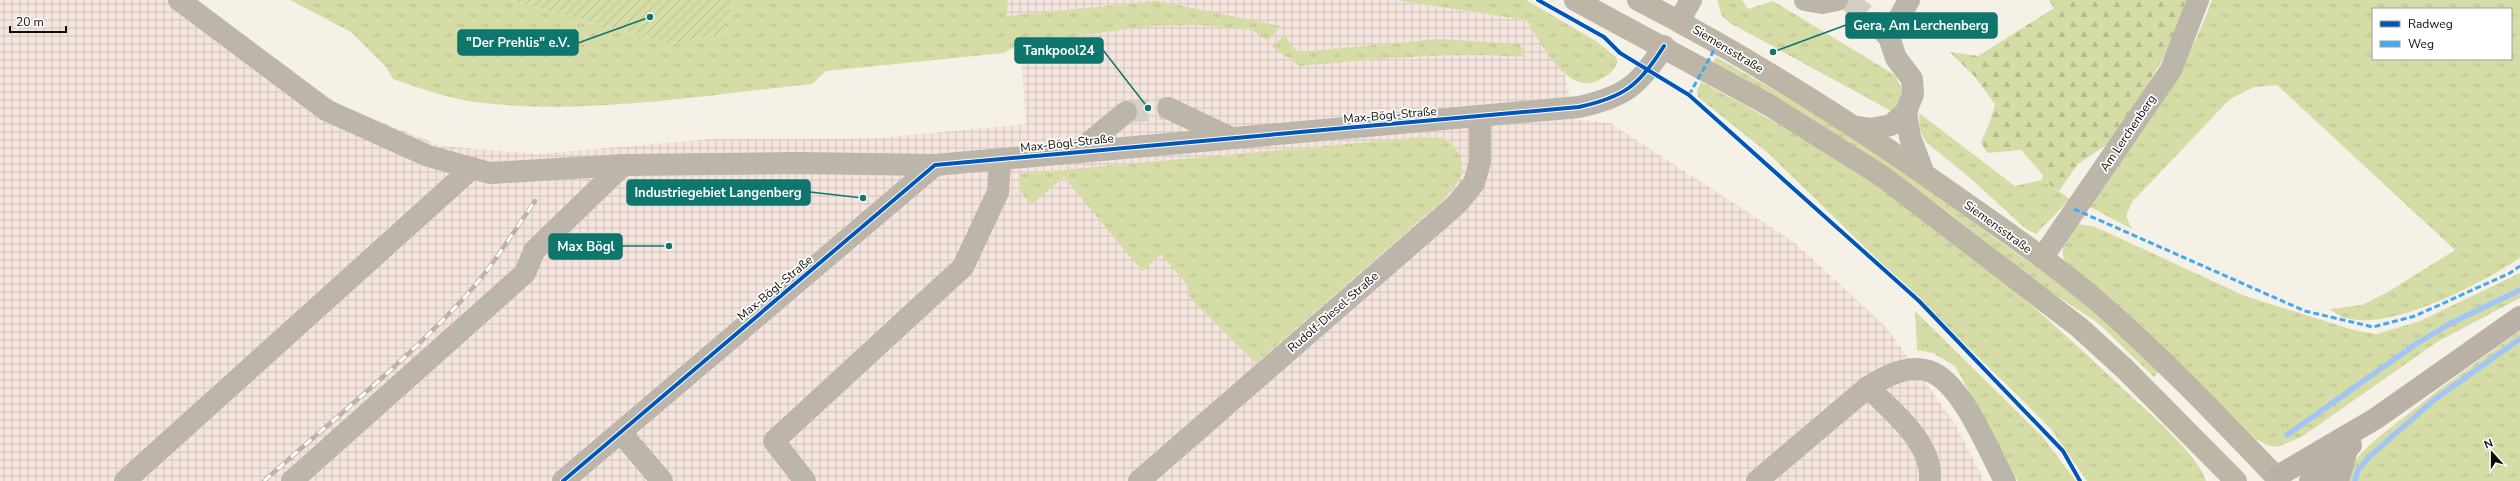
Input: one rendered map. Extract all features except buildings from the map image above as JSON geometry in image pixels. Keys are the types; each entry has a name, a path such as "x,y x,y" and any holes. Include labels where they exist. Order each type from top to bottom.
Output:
{"highway":[{"path":"2276,480 2375,419 2520,317"},
{"path":"2310,481 2347,450 2375,419"},
{"path":"2338,481 2347,450"}],"main road":[{"path":"1575,0 1664,46 1769,105 1882,176 2000,265 2080,328 2125,369 2236,481"},
{"name":"Siemensstraße","path":"1638,0 1679,21 1856,127 2042,258 2088,293 2159,357 2276,480"},
{"path":"1664,46 1679,21"}],"street":[{"path":"179,0 326,110 428,156 490,173 623,165 797,163 935,164"},
{"path":"1679,21 1691,0"},
{"path":"1806,0 1822,3 1837,0"},
{"path":"1856,127 1871,129 1890,125 1906,112 1913,94 1912,79 1896,58 1881,30 1909,0"},
{"name":"Am Lerchenberg","path":"2042,258 2171,70 2198,0"},
{"name":"Max-Bögl-Straße","path":"563,481 935,164 1480,117 1579,107 1606,101 1621,93 1644,75 1664,46"},
{"path":"1168,108 1232,138"},
{"path":"1079,151 1126,112"},
{"path":"1906,112 1910,137 1924,174"},
{"name":"Rudolf-Diesel-Straße","path":"1139,481 1457,204 1474,183 1480,162 1480,117"},
{"path":"805,481 774,441 963,267 998,192 1000,159"},
{"path":"292,481 525,273 534,252 623,165"},
{"path":"125,481 472,168"},
{"path":"1757,481 1868,387 1884,377 1913,369 1929,371 1942,378 1955,391 2005,481"},
{"path":"1868,387 1916,438 1926,456 1930,481"},
{"path":"621,432 662,481"}],"shaded area":[{"path":"0,0 197,0 339,105 442,146 537,154 712,139 879,138 1026,124 1020,45 1007,16 1008,0 1391,0 1526,20 1565,75 1574,119 1610,123 1794,242 1887,328 1955,424 1984,481 0,481"}],"green space":[{"path":"290,0 509,0 671,44 725,33 733,0 1008,0 1007,16 1157,1 1280,26 1268,41 1252,30 1200,25 1150,26 1020,44 1004,53 826,71 812,84 648,102 565,107 524,106 472,102 438,94 393,79 386,67 351,32"},
{"path":"509,0 733,0 725,33 671,44"},
{"path":"1394,0 1526,0 1596,41 1615,56 1618,61 1611,72 1599,80 1587,83 1576,81 1565,74 1556,64 1547,53 1526,20"},
{"path":"1717,0 1742,0 1748,9 1773,1 1895,75 1902,90 1898,106 1893,112 1730,23 1722,16"},
{"path":"2049,0 2186,0 2171,45 2139,99 2108,144 2078,164 2059,191 2042,180 2043,175 2021,150 1987,153 1981,142 1990,122 1995,104 1975,77 1950,52 1978,56 2054,8"},
{"path":"2212,0 2520,0 2520,258 2503,269 2454,294 2426,306 2397,315 2371,320 2348,318 2330,309 2362,305 2388,292 2455,250 2277,85 2254,87 2230,99 2132,202 2126,216 2132,229 2088,206 2157,107 2188,55"},
{"path":"1284,35 1298,52 1439,39 1520,44 1526,57 1498,55 1441,55 1385,58 1300,66 1272,47"},
{"path":"1716,57 1799,104 1864,145 1935,195 2069,291 2159,371 2154,377 2098,323 2042,286 1948,212 1881,163 1713,63"},
{"path":"1701,82 1787,129 1843,163 1924,218 1979,260 2083,351 2175,438 2195,461 2206,481 2087,481 2050,428 2014,392 1769,154 1698,97 1697,91"},
{"path":"1919,113 2015,186 2042,180 2070,199 2036,234 2026,229 1970,178 1926,142 1920,130"},
{"path":"1423,137 1442,138 1447,140 1459,153 1462,170 1460,179 1455,186 1442,201 1256,363 1191,299 1186,283 1161,255 1142,271 1064,177 1031,205 1023,194 1019,183 1019,174"},
{"path":"2079,224 2095,227 2245,296 2357,331 2377,334 2420,321 2520,273 2520,298 2437,342 2303,436 2278,447 2267,445 2256,439 2158,341 2110,297 2064,260 2063,249 2066,240"},
{"path":"1915,311 2042,436 2076,481 2018,481 1955,366 1933,353 1917,350"},
{"path":"2520,331 2520,481 2346,481 2351,467 2361,453 2381,435 2441,388"}],"waterway":[{"path":"2287,435 2416,344 2451,323 2520,290"},
{"path":"2355,481 2358,470 2370,456 2434,400 2520,339"}],"tunnel":[{"path":"1848,0 1874,23"},
{"path":"1126,112 1168,108"}],"railway":[{"path":"264,481 391,370 440,323 483,276 535,201"}],"marked path":[{"path":"1689,95 1718,43"},
{"path":"2074,209 2305,311 2373,327 2415,316 2510,273 2520,266"}],"cycle path":[{"path":"1538,0 1604,37 1620,53 1689,95 1919,301 2063,451 2080,481"},
{"path":"563,481 935,165 1579,107 1608,99 1629,88 1646,71 1664,46"}],"place":[{"name":"\"Der Prehlis\" e.V.","path":"650,17"},
{"name":"Gera, Am Lerchenberg","path":"1773,52"},
{"name":"Tankpool24","path":"1148,108"},
{"name":"Industriegebiet Langenberg","path":"863,198"},
{"name":"Max Bögl","path":"669,246"}]}
